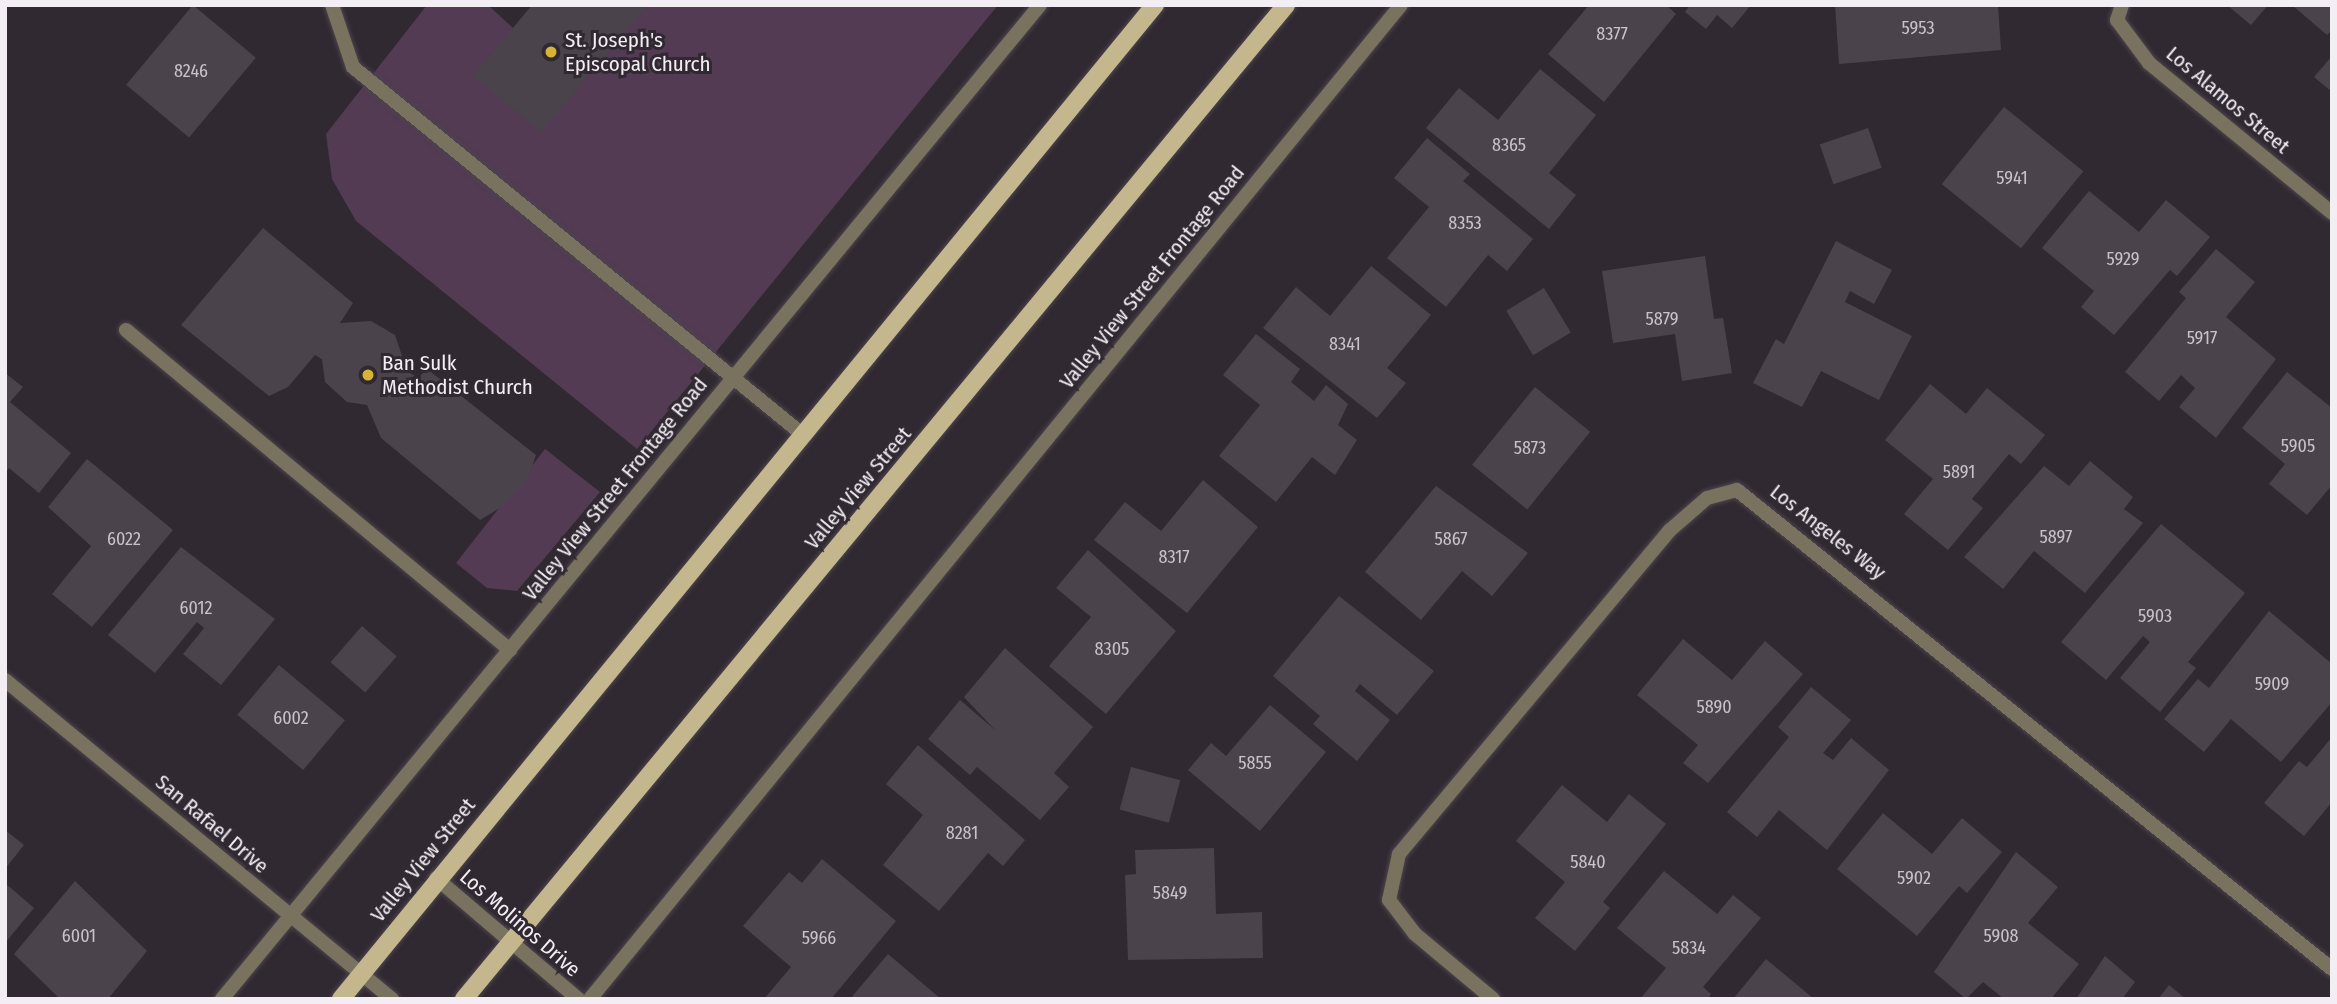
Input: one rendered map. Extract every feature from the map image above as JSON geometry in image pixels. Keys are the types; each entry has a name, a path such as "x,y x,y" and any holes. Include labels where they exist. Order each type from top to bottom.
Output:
{"main road":[{"name":"Valley View Street","path":"341,999 436,878 1155,5"},
{"name":"Valley View Street","path":"464,999 1286,5"}],"street":[{"path":"332,5 353,67 802,434"},
{"name":"Valley View Street Frontage Road","path":"222,999 1040,5"},
{"name":"Valley View Street Frontage Road","path":"590,999 1401,5"},
{"name":"Los Alamos Street","path":"2122,5 2117,20 2149,63 2332,213"},
{"path":"125,330 510,650"},
{"name":"Los Angeles Way","path":"1493,999 1415,934 1389,900 1399,854 1670,531 1707,498 1737,490 2332,969"},
{"name":"San Rafael Drive","path":"5,680 392,999"},
{"name":"Los Molinos Drive","path":"436,878 510,946 578,999"}],"shaded area":[{"path":"427,5 488,5 513,28 533,5 998,5 637,449 356,221 332,179 326,134"},
{"path":"545,449 600,492 517,591 487,588 456,563"}],"building":[{"path":"193,5 256,58 189,137 126,85"},
{"name":"St. Joseph's Episcopal Church","path":"532,5 648,5 541,132 473,76"},
{"path":"1589,5 1666,5 1676,14 1604,102 1548,54"},
{"path":"1690,5 1751,5 1732,28 1717,15 1706,29 1685,12"},
{"path":"1835,5 1998,5 2001,50 1839,64"},
{"path":"2227,5 2268,5 2251,25"},
{"path":"2292,5 2332,5 2332,30 2327,35"},
{"path":"2332,56 2332,92 2314,77"},
{"path":"1540,69 1596,115 1549,173 1576,195 1549,229 1426,128 1459,88 1498,120"},
{"path":"2004,107 2083,171 2021,248 1942,184"},
{"path":"1868,128 1882,168 1833,184 1820,145"},
{"path":"1427,138 1470,174 1463,181 1533,239 1507,271 1488,255 1446,307 1387,258 1429,207 1394,178"},
{"path":"2089,191 2139,232 2166,200 2210,237 2177,276 2170,270 2114,335 2081,307 2094,291 2042,248"},
{"name":"Ban Sulk Methodist Church","path":"263,228 353,303 340,323 371,321 395,335 407,371 418,378 427,369 536,455 528,478 503,506 480,520 381,438 367,405 347,402 325,382 322,359 315,355 288,387 269,396 181,325"},
{"path":"1836,241 1892,270 1874,304 1850,291 1845,302 1912,336 1879,400 1821,371 1802,407 1753,383 1776,339 1784,344"},
{"path":"2216,249 2255,282 2226,317 2276,359 2216,438 2179,407 2195,388 2181,375 2159,401 2125,372 2186,298 2179,292"},
{"path":"1705,256 1714,319 1723,318 1732,373 1682,381 1675,334 1613,343 1602,271"},
{"path":"1371,266 1431,315 1387,368 1406,383 1377,418 1263,328 1296,287 1330,316"},
{"path":"1544,288 1571,333 1533,355 1506,311"},
{"path":"1256,334 1300,369 1291,382 1314,401 1326,385 1348,404 1338,425 1357,440 1335,475 1312,457 1276,502 1219,456 1260,405 1223,375"},
{"path":"2287,372 2332,408 2332,485 2307,515 2269,484 2285,464 2242,428"},
{"path":"5,373 23,387 10,402 71,453 39,493 9,468 5,473"},
{"path":"1930,384 1966,414 1987,388 2045,435 2021,464 2009,454 1972,499 1983,508 1948,550 1904,514 1933,479 1885,440"},
{"path":"1535,387 1590,432 1527,509 1472,465"},
{"path":"87,459 173,530 92,627 52,594 91,546 48,507"},
{"path":"2090,461 2133,497 2124,509 2143,523 2085,593 2034,551 2003,589 1964,557 2044,466 2069,486"},
{"path":"1203,480 1258,527 1187,613 1094,540 1125,502 1161,531"},
{"path":"1436,486 1528,553 1492,596 1462,571 1421,620 1365,572"},
{"path":"2161,524 2245,593 2188,662 2196,668 2160,712 2120,678 2150,642 2143,636 2106,680 2061,642"},
{"path":"181,547 275,619 221,685 183,654 204,628 197,622 155,673 108,635"},
{"path":"1088,550 1176,631 1106,714 1049,666 1091,617 1056,588"},
{"path":"1339,596 1434,671 1397,715 1360,684 1355,691 1390,720 1357,761 1313,724 1320,716 1273,676"},
{"path":"2269,611 2332,664 2332,702 2281,762 2231,719 2204,752 2164,719 2198,679 2209,688"},
{"path":"362,626 397,656 365,692 331,662"},
{"path":"1683,639 1732,680 1765,641 1803,674 1708,783 1683,763 1698,745 1637,695"},
{"path":"1005,648 1093,727 1054,773 1069,787 1040,820 977,767 970,775 928,739 960,700 995,730 964,697"},
{"path":"279,665 345,720 303,770 237,715"},
{"path":"1811,687 1851,720 1823,753 1833,760 1851,738 1889,770 1827,850 1779,810 1757,837 1727,812 1789,737 1778,727"},
{"path":"1270,705 1326,752 1260,831 1188,770 1211,743 1226,756"},
{"path":"2332,737 2332,802 2304,836 2264,803 2299,761 2307,767"},
{"path":"918,745 1025,840 1003,866 988,853 939,911 883,865 923,815 886,784"},
{"path":"1131,767 1180,780 1169,823 1120,810"},
{"path":"1562,785 1607,822 1629,794 1666,824 1603,902 1610,908 1575,951 1535,918 1565,882 1516,841"},
{"path":"1883,813 1932,854 1962,818 2002,852 1967,893 1959,886 1917,936 1837,869"},
{"path":"5,830 24,845 5,869"},
{"path":"1214,848 1216,914 1262,912 1263,958 1128,960 1125,875 1136,874 1135,850"},
{"path":"2016,852 2058,887 2028,923 2079,964 2051,999 2004,999 1983,982 1966,999 1934,972"},
{"path":"822,859 896,921 831,999 764,999 791,967 743,926 789,872 802,883"},
{"path":"1664,871 1717,914 1733,895 1761,918 1703,987 1711,994 1708,999 1640,999 1666,968 1617,928"},
{"path":"75,881 147,951 108,999 60,999 14,954"},
{"path":"5,883 34,908 5,943"},
{"path":"888,954 941,999 850,999"},
{"path":"2105,956 2135,982 2122,999 2076,999"},
{"path":"1766,959 1814,999 1733,999"},
{"path":"2169,985 2186,999 2158,999"}],"place":[{"name":"St. Joseph's Episcopal Church","path":"551,52"},
{"name":"Ban Sulk Methodist Church","path":"368,375"}]}
